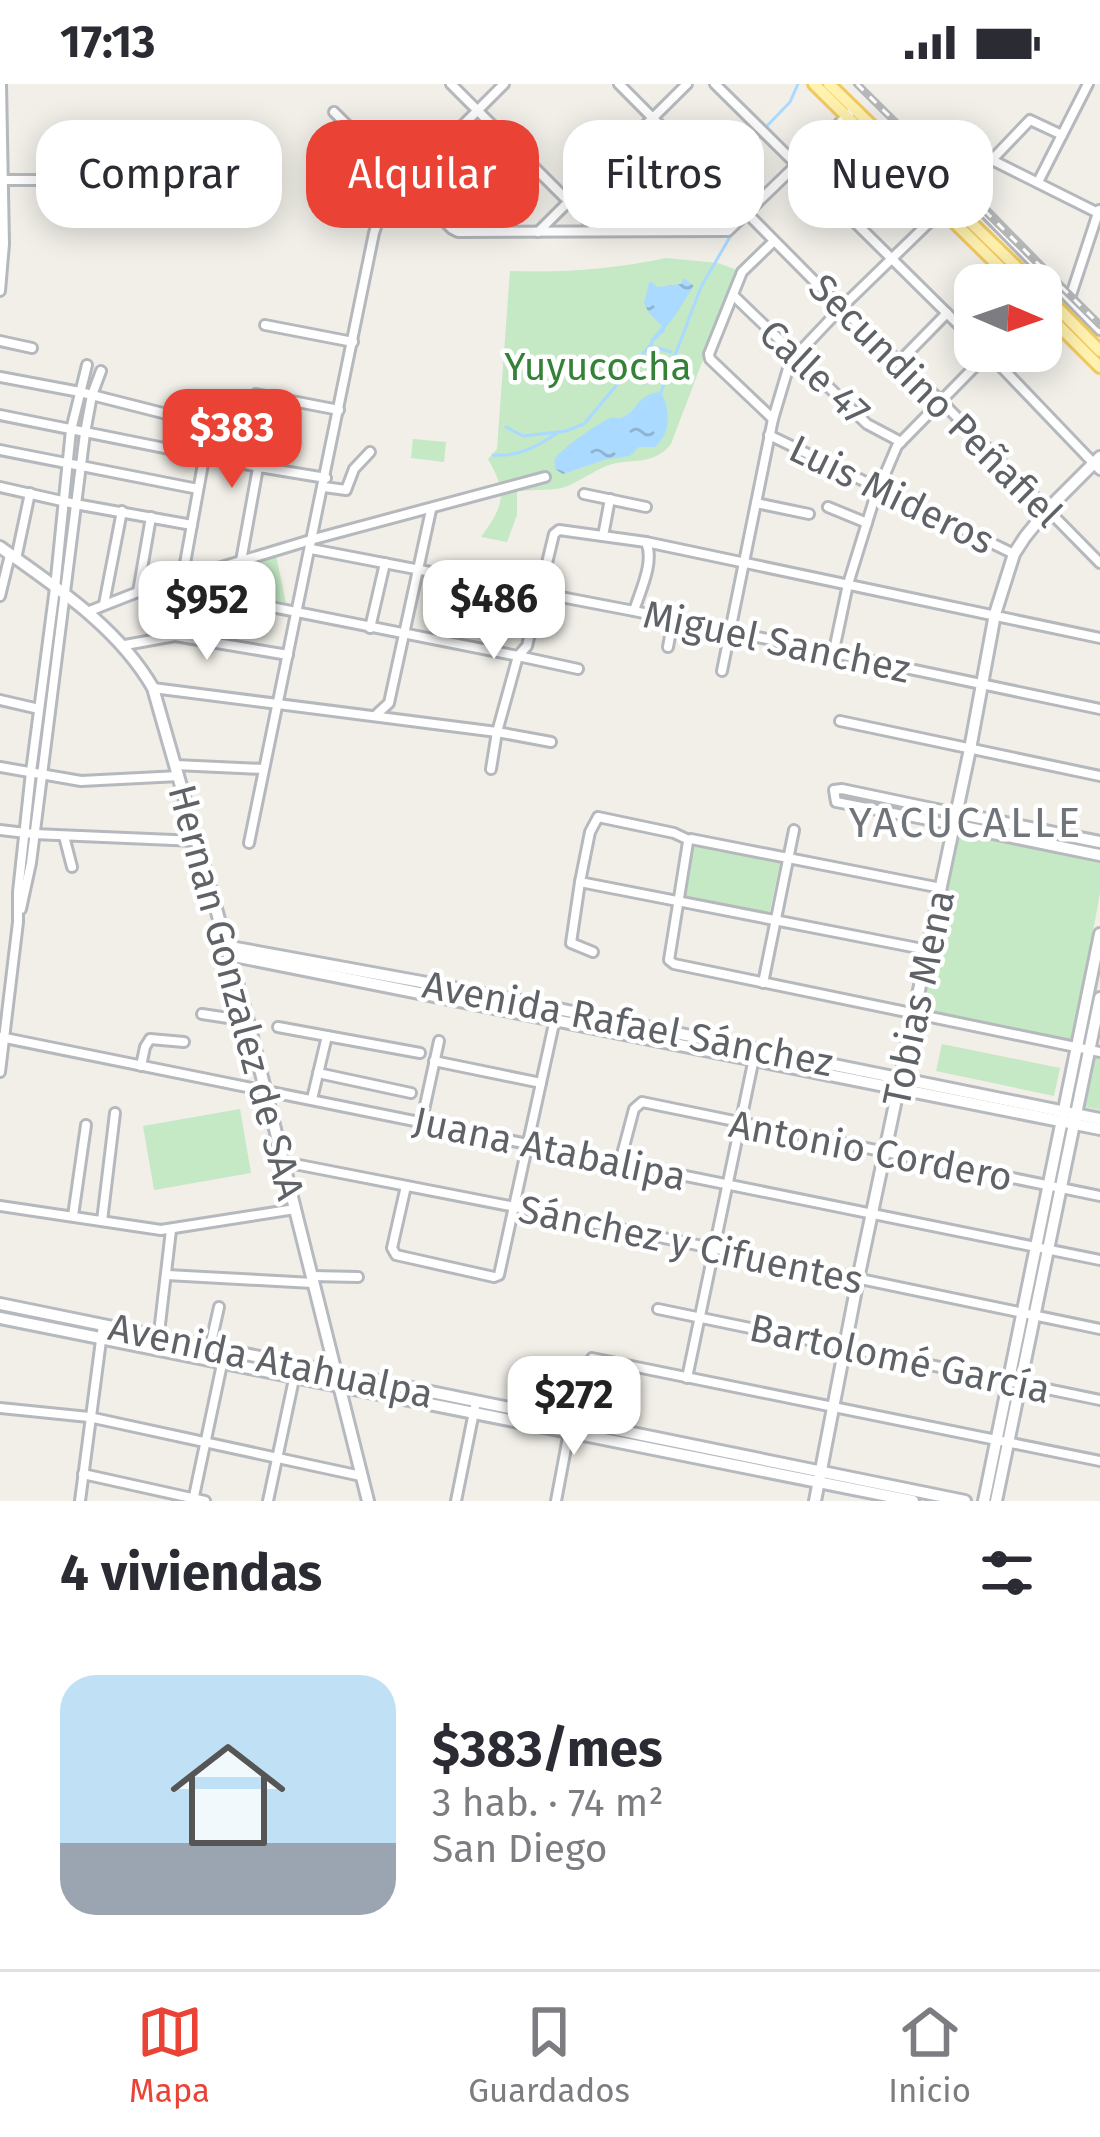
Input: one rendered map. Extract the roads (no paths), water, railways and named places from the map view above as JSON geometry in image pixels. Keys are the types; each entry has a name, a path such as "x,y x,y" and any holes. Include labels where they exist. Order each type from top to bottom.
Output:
{"main road":[{"path":"814,84 859,120"},
{"path":"830,84 851,112"},
{"path":"967,228 999,264"},
{"path":"972,228 1012,264"},
{"path":"1062,312 1100,351"},
{"path":"1062,329 1100,368"}],"street":[{"path":"1,84 1,284"},
{"path":"451,84 563,196"},
{"path":"469,120 504,84"},
{"name":"Secundino Peñafiel","path":"619,84 654,118"},
{"path":"654,118 687,84"},
{"path":"716,84 788,156"},
{"path":"1038,182 1088,84"},
{"path":"334,112 342,120"},
{"path":"843,120 851,112"},
{"path":"993,159 1030,120 1062,135"},
{"path":"993,160 1099,211 1070,298"},
{"path":"764,197 788,174"},
{"path":"2,178 36,179"},
{"path":"537,233 563,208"},
{"path":"993,220 1100,330"},
{"path":"249,843 376,228"},
{"path":"452,228 458,232 537,233 723,232 728,228"},
{"path":"595,228 599,232"},
{"name":"Secundino Peñafiel","path":"761,228 941,401 1100,563"},
{"path":"861,228 954,320"},
{"path":"722,671 772,419 790,362 924,228"},
{"name":"Luis Mideros","path":"772,419 709,354 742,272 774,241"},
{"name":"Calle 47","path":"733,295 867,424 901,442"},
{"path":"899,362 947,313"},
{"path":"265,325 353,342"},
{"path":"0,341 32,348"},
{"path":"59,591 71,430 87,365"},
{"path":"0,1072 5,976 27,891 35,772 59,591 92,395 101,371"},
{"path":"833,655 848,584 879,487 901,442 969,372"},
{"path":"1008,372 1098,463"},
{"path":"0,377 207,422 211,429 182,580 188,588 578,669"},
{"path":"256,394 339,410"},
{"path":"0,415 259,467 346,490 354,469 370,452"},
{"path":"242,561 265,429"},
{"name":"Luis Mideros","path":"770,435 1014,554"},
{"path":"0,450 199,489"},
{"name":"Tobias Mena","path":"815,1501 995,614 1014,554 1046,511 1098,463"},
{"path":"86,612 242,561 544,477"},
{"path":"0,487 192,525"},
{"path":"0,596 30,493"},
{"path":"584,494 646,507"},
{"path":"603,536 610,499"},
{"path":"756,503 809,514"},
{"path":"828,507 867,523"},
{"path":"374,716 389,703 431,510"},
{"path":"104,604 122,512"},
{"path":"137,592 151,518"},
{"path":"491,769 518,656 527,646 554,534 560,530 646,542 1100,638"},
{"path":"634,611 650,557 646,542"},
{"name":"Miguel Sanchez","path":"312,544 1100,709"},
{"name":"Hernan Gonzalez de SAA","path":"9,554 125,645 153,688 248,1021 368,1501"},
{"path":"370,628 385,562"},
{"path":"668,647 673,620"},
{"path":"125,645 175,635 288,655"},
{"path":"153,688 551,742"},
{"path":"0,700 44,711"},
{"path":"840,721 1100,776"},
{"path":"0,766 81,781 177,771 263,769"},
{"path":"1100,842 955,819 836,802 834,794 842,789 955,819 1100,855"},
{"path":"593,952 571,943 590,832 598,817 674,833 688,843"},
{"path":"0,830 198,841"},
{"path":"763,983 794,830"},
{"path":"64,836 73,867"},
{"path":"941,888 694,838 688,843 670,963 1089,1049"},
{"path":"580,882 928,950"},
{"path":"1089,1049 1100,934"},
{"name":"Avenida Rafael Sánchez","path":"227,951 754,1058 791,1061"},
{"name":"Avenida Rafael Sánchez","path":"227,951 900,1082 1070,1118 1100,1130"},
{"path":"996,1501 1014,1382 1100,998"},
{"path":"202,1014 248,1021"},
{"path":"406,1186 392,1248 396,1255 494,1277 501,1272 555,1019"},
{"path":"278,1027 420,1053"},
{"path":"312,1100 327,1036"},
{"name":"Juana Atabalipa","path":"2,1037 1100,1260"},
{"path":"142,1066 150,1039 184,1042"},
{"path":"424,1110 439,1041"},
{"path":"687,1378 754,1058"},
{"path":"434,1061 541,1083"},
{"path":"318,1073 411,1093"},
{"name":"Antonio Cordero","path":"620,1162 634,1109 641,1102 1100,1196"},
{"path":"102,1220 115,1113"},
{"name":"Avenida Rafael Sánchez","path":"1070,1118 1100,1119"},
{"path":"73,1216 86,1125"},
{"name":"Sánchez y Cifuentes","path":"282,1162 1100,1329"},
{"path":"0,1206 171,1230 296,1209"},
{"path":"158,1343 171,1230"},
{"path":"167,1275 358,1277"},
{"name":"Avenida Atahualpa","path":"0,1304 102,1332"},
{"path":"210,1347 219,1307"},
{"name":"Bartolomé García","path":"658,1309 1100,1400"},
{"name":"Avenida Atahualpa","path":"0,1318 102,1332 295,1371 336,1374 569,1428 965,1501"},
{"path":"80,1501 102,1332"},
{"name":"Avenida Atahualpa","path":"158,1343 210,1347 224,1357"},
{"path":"193,1500 224,1357"},
{"path":"592,1358 1100,1461"},
{"path":"268,1501 295,1371"},
{"name":"Avenida Atahualpa","path":"295,1371 340,1388 476,1408"},
{"path":"0,1408 89,1417 361,1476"},
{"path":"456,1501 476,1408"},
{"path":"556,1501 569,1428"},
{"path":"984,1501 1003,1442"},
{"path":"83,1474 205,1501"},
{"name":"Avenida Atahualpa","path":"819,1476 913,1501"}],"water":[{"path":"684,278 694,286 652,343 662,326 644,303 649,283 657,287 681,284"},
{"path":"661,392 668,421 655,447 639,447 630,456 563,474 555,469 558,455 581,436 606,420 627,415 646,396"}],"waterway":[{"path":"767,126 790,102 798,84"},
{"path":"661,392 701,287 734,230"},
{"path":"506,427 523,436 584,424 652,343"},
{"path":"651,346 671,352"},
{"path":"493,455 527,450 557,433"}],"railway":[{"path":"857,84 1100,325"}],"district":[{"name":"YACUCALLE","path":"966,822"}],"park label":[{"name":"Yuyucocha","path":"598,366"}]}
